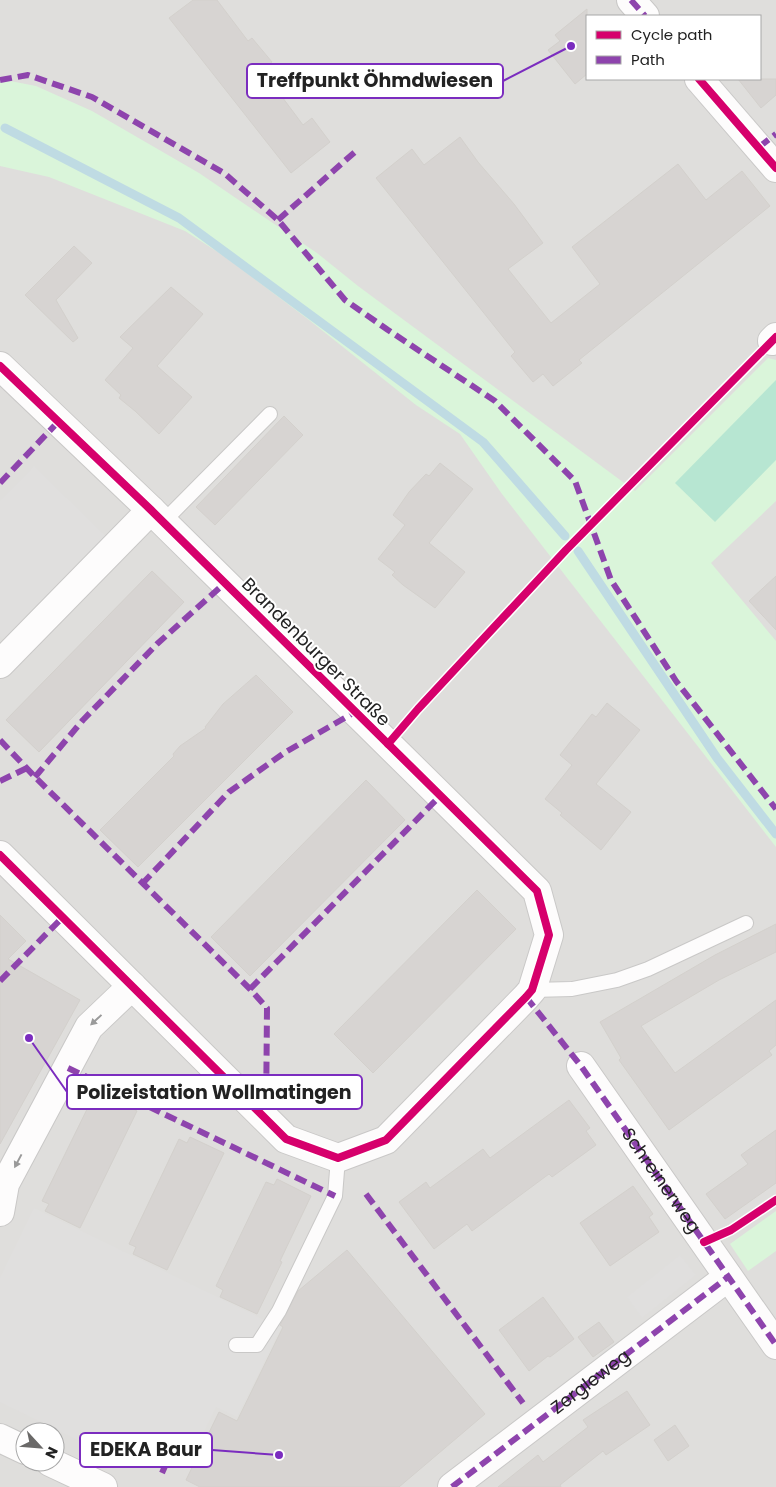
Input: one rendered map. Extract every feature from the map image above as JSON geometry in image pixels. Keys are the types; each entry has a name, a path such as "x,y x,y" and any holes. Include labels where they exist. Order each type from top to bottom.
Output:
{"street":[{"path":"631,0 644,15"},
{"path":"701,80 768,141 776,168"},
{"name":"Brandenburger Straße","path":"0,366 157,516 537,891 548,935 532,990 386,1140 338,1158"},
{"path":"0,664 157,516"},
{"path":"0,856 286,1139 338,1158"},
{"path":"0,1212 5,1184 90,1027 132,986"},
{"name":"Schreinerweg","path":"581,1066 776,1345"},
{"name":"Zergleweg","path":"452,1487 728,1277"},
{"path":"0,1438 15,1445"},
{"path":"65,1469 104,1487"}],"lane":[{"path":"157,516 270,414"},
{"path":"532,990 572,989 617,980 648,969 746,923"},
{"path":"236,1346 257,1345 280,1311 335,1196 338,1158"}],"shaded area":[{"path":"0,0 776,0 776,1487 0,1487"},
{"path":"34,466 106,536 5,641 0,636 0,501"},
{"path":"34,1208 281,1328 237,1417 216,1407 185,1470 122,1440 113,1457 65,1434 65,1422 41,1422 0,1402 0,1278"},
{"path":"680,1255 696,1275 642,1318 627,1297"}],"green space":[{"path":"0,79 36,86 92,111 199,173 317,253 358,286 635,491 768,358 776,360 776,501 711,563 776,641 776,847 502,494 460,434 416,405 309,320 224,256 185,231 49,177 0,166"},
{"path":"776,380 776,460 715,522 675,483"},
{"path":"776,1211 776,1251 748,1271 730,1244"}],"building":[{"path":"193,0 217,0 248,41 252,38 272,62 262,70 303,125 312,118 330,142 291,173 169,18"},
{"path":"587,9 586,75 575,84 548,50 560,41 555,35"},
{"path":"776,79 776,95 761,108 739,80"},
{"path":"460,137 543,243 508,269 551,323 600,284 572,247 678,164 706,200 742,171 770,206 579,360 582,363 553,386 543,374 533,382 511,356 515,352 376,178 412,149 424,165"},
{"path":"74,246 92,263 56,300 78,338 73,342 25,295"},
{"path":"171,287 203,314 157,366 192,397 159,434 119,398 121,395 105,380 133,348 120,337"},
{"path":"284,416 303,435 215,525 196,507"},
{"path":"440,463 473,489 429,543 465,572 435,608 403,585 392,575 395,572 378,559 405,525 393,515 409,492 426,474 429,476"},
{"path":"152,571 184,602 39,752 6,720"},
{"path":"776,576 776,630 749,601"},
{"path":"256,675 293,712 138,867 100,830 174,756 173,754 180,746 206,728 223,704"},
{"path":"607,703 640,730 596,784 631,812 601,850 560,815 562,813 545,799 572,765 560,755 592,714 596,717"},
{"path":"366,780 405,820 250,976 211,937"},
{"path":"477,890 516,929 373,1073 334,1034"},
{"path":"0,915 26,941 8,959 80,1000 0,1144"},
{"path":"776,924 776,952 719,980 641,1026 675,1073 776,1000 776,1045 769,1051 772,1055 669,1130 619,1060 621,1058 600,1022 715,955"},
{"path":"103,1094 137,1111 80,1228 45,1211 49,1204 42,1201 93,1097 100,1100"},
{"path":"569,1100 590,1128 586,1131 596,1145 552,1177 549,1174 472,1231 467,1224 434,1249 399,1202 426,1182 430,1188 483,1149 490,1158"},
{"path":"776,1130 776,1183 725,1219 706,1194 748,1164 741,1155"},
{"path":"190,1137 224,1153 167,1270 133,1254 136,1247 129,1244 179,1139 187,1143"},
{"path":"277,1179 311,1196 257,1314 220,1297 223,1290 216,1286 266,1182 274,1185"},
{"path":"633,1186 653,1214 649,1217 659,1232 610,1266 580,1223"},
{"path":"347,1250 485,1414 399,1487 200,1487 186,1480 219,1412 237,1421 283,1327 280,1325 298,1291"},
{"path":"543,1297 574,1339 529,1371 499,1330"},
{"path":"599,1322 614,1342 593,1357 578,1337"},
{"path":"627,1391 650,1425 606,1455 603,1451 560,1485 561,1487 498,1487 538,1455 543,1462 588,1427 583,1420"},
{"path":"675,1425 689,1446 668,1461 654,1440"}],"waterway":[{"path":"5,128 179,218 483,442 565,536"},
{"path":"578,551 717,758 776,834"}],"marked path":[{"path":"631,0 644,15"},
{"path":"0,80 28,75 92,97 224,173 278,220 345,300 495,401 575,481 611,580 676,681 776,809"},
{"path":"759,147 776,134"},
{"path":"278,220 356,151"},
{"path":"0,483 58,422"},
{"path":"35,777 83,720 157,644 225,583"},
{"path":"142,884 229,792 284,753 355,712"},
{"path":"0,740 267,1008 266,1118"},
{"path":"0,781 27,768"},
{"path":"250,989 440,796"},
{"path":"0,981 63,917"},
{"path":"526,997 581,1066 776,1345"},
{"path":"68,1068 335,1196"},
{"path":"366,1194 523,1403"},
{"path":"452,1487 728,1277"},
{"path":"162,1473 173,1448"}],"cycle path":[{"path":"700,80 776,168"},
{"path":"388,744 418,709 566,550 776,337"},
{"path":"0,366 151,510 537,891 549,935 532,990 526,997 386,1140 338,1158 286,1139 0,855"},
{"path":"704,1242 731,1230 776,1200"}],"place":[{"name":"Treffpunkt Öhmdwiesen","path":"571,46"},
{"name":"Polizeistation Wollmatingen","path":"29,1038"},
{"name":"EDEKA Baur","path":"279,1455"}]}
